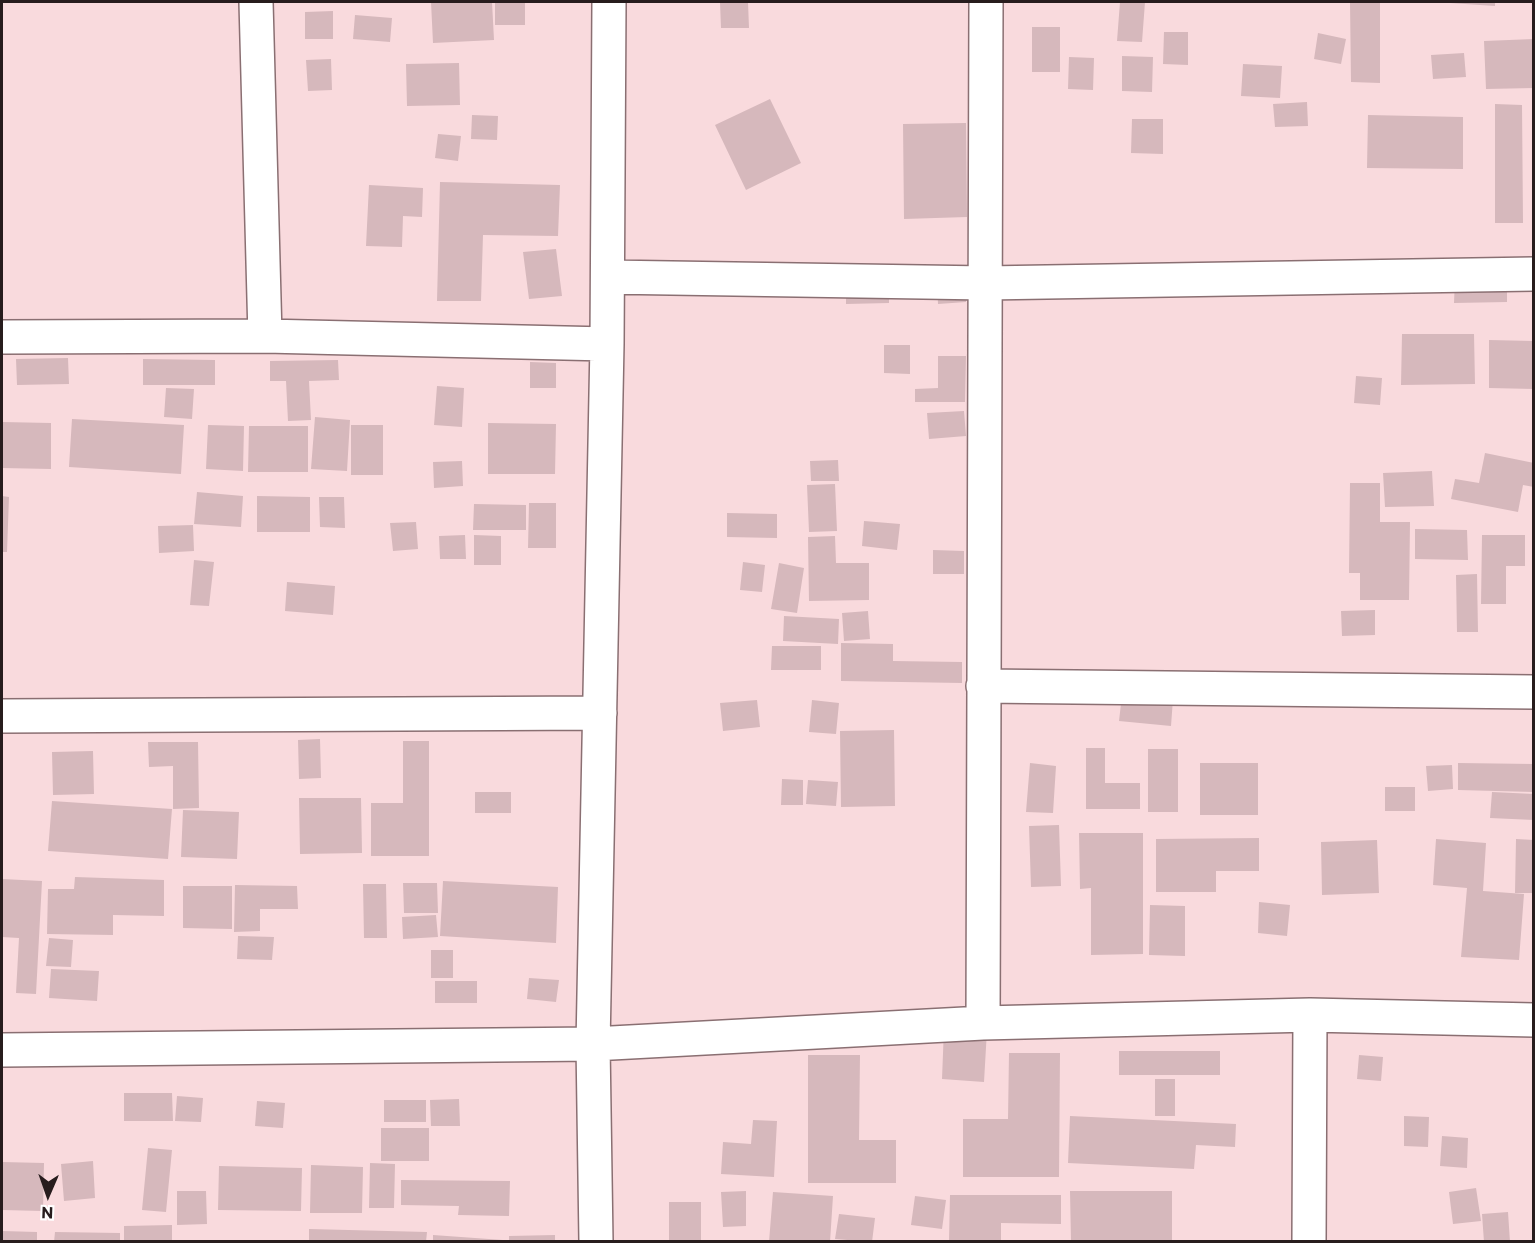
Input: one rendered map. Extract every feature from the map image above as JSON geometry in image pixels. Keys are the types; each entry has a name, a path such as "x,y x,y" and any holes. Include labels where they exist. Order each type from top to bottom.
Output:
{"street":[{"path":"256,2 265,336"},
{"path":"596,1242 593,1044 607,344 609,2"},
{"path":"983,1023 986,2"},
{"path":"608,277 986,283 1533,274"},
{"path":"2,337 265,336 607,344"},
{"path":"983,686 1533,692"},
{"path":"2,716 600,713"},
{"path":"1309,1242 1310,1015"},
{"path":"2,1050 593,1044 983,1023 1310,1015 1533,1020"}],"building":[{"path":"431,2 492,2 494,40 433,43"},
{"path":"495,2 525,2 525,25 495,25"},
{"path":"720,2 748,2 749,28 721,28"},
{"path":"1120,2 1145,2 1142,42 1117,41"},
{"path":"1350,2 1380,2 1380,83 1351,82"},
{"path":"1435,2 1495,2 1495,6"},
{"path":"333,11 333,39 305,39 305,12"},
{"path":"355,15 392,18 390,42 353,39"},
{"path":"1032,27 1060,27 1060,72 1032,72"},
{"path":"1164,32 1188,32 1188,65 1163,64"},
{"path":"1318,33 1346,39 1341,64 1314,59"},
{"path":"1534,39 1534,88 1486,89 1484,41"},
{"path":"1464,53 1466,77 1433,79 1431,55"},
{"path":"1122,56 1153,57 1152,92 1122,91"},
{"path":"1069,57 1094,58 1093,90 1068,89"},
{"path":"331,59 332,90 308,91 306,60"},
{"path":"459,63 460,105 407,106 406,64"},
{"path":"1243,64 1282,66 1280,98 1241,96"},
{"path":"770,99 801,163 746,190 715,125"},
{"path":"1307,102 1308,126 1275,127 1273,104"},
{"path":"1495,104 1522,105 1523,223 1495,223"},
{"path":"472,115 498,116 497,140 471,139"},
{"path":"1368,115 1463,117 1463,169 1367,168"},
{"path":"1132,119 1163,119 1163,154 1131,153"},
{"path":"966,123 967,217 904,219 903,124"},
{"path":"438,134 461,136 458,161 435,158"},
{"path":"440,182 560,185 558,236 483,235 481,301 437,301"},
{"path":"369,185 423,188 422,217 403,216 402,247 366,246"},
{"path":"556,249 562,296 529,299 523,252"},
{"path":"1507,277 1507,302 1454,303 1455,278"},
{"path":"889,280 889,303 846,304 846,281"},
{"path":"965,280 966,302 938,304 937,282"},
{"path":"1402,334 1474,334 1475,384 1401,385"},
{"path":"1489,340 1534,341 1534,389 1489,388"},
{"path":"884,345 910,345 910,374 884,373"},
{"path":"938,356 966,356 965,402 915,402 915,389 938,388"},
{"path":"68,358 69,384 17,385 16,359"},
{"path":"143,359 215,360 215,385 143,385"},
{"path":"338,360 339,380 309,381 311,420 288,421 286,381 270,381 270,361"},
{"path":"530,362 556,363 556,388 530,388"},
{"path":"1356,376 1382,378 1380,405 1354,403"},
{"path":"437,386 464,388 462,427 434,425"},
{"path":"166,388 194,389 192,419 164,417"},
{"path":"964,411 966,436 929,439 927,413"},
{"path":"315,417 350,420 347,471 311,469"},
{"path":"72,419 184,425 181,474 69,467"},
{"path":"2,422 51,423 51,469 2,468"},
{"path":"488,423 556,424 555,474 488,474"},
{"path":"208,425 244,426 243,471 206,469"},
{"path":"351,425 383,425 383,475 351,475"},
{"path":"249,426 308,426 308,472 248,472"},
{"path":"1485,453 1534,463 1534,487 1523,485 1518,512 1451,499 1455,479 1479,483"},
{"path":"838,460 839,481 811,481 810,461"},
{"path":"462,461 463,486 434,488 433,462"},
{"path":"1432,471 1434,506 1385,507 1383,473"},
{"path":"1350,483 1380,483 1380,522 1410,522 1409,600 1360,600 1360,573 1349,573"},
{"path":"835,484 837,531 809,532 807,485"},
{"path":"197,492 243,496 241,527 194,524"},
{"path":"2,496 9,497 7,552 2,552"},
{"path":"257,496 310,497 310,532 257,532"},
{"path":"319,497 344,497 345,528 320,527"},
{"path":"529,503 556,503 556,548 528,548"},
{"path":"474,504 526,505 526,530 473,530"},
{"path":"727,513 777,514 777,538 727,537"},
{"path":"864,521 900,524 897,550 862,546"},
{"path":"416,522 418,549 393,551 390,523"},
{"path":"193,525 194,551 159,553 158,526"},
{"path":"1415,529 1467,530 1468,560 1415,559"},
{"path":"465,535 466,559 440,559 439,536"},
{"path":"474,535 501,536 501,565 474,565"},
{"path":"1482,535 1525,535 1525,566 1506,566 1506,604 1481,604"},
{"path":"835,536 836,563 869,563 869,600 809,601 808,537"},
{"path":"933,550 964,551 964,574 933,574"},
{"path":"194,560 214,562 209,606 190,605"},
{"path":"743,562 765,565 762,592 740,590"},
{"path":"779,563 804,568 797,613 771,609"},
{"path":"1477,574 1478,632 1457,632 1456,575"},
{"path":"287,582 335,586 333,615 285,611"},
{"path":"1375,610 1375,635 1342,636 1341,611"},
{"path":"868,611 870,639 844,641 842,613"},
{"path":"784,616 839,619 838,644 783,641"},
{"path":"841,643 893,644 893,661 962,662 962,683 841,681"},
{"path":"772,646 821,646 821,670 771,670"},
{"path":"1122,695 1173,699 1171,726 1119,721"},
{"path":"757,700 760,727 723,731 720,703"},
{"path":"812,700 839,703 836,734 809,732"},
{"path":"894,730 895,806 841,807 840,731"},
{"path":"320,739 321,778 299,779 298,740"},
{"path":"403,741 429,741 429,856 371,856 371,803 403,803"},
{"path":"148,742 198,742 199,808 173,809 173,766 149,767"},
{"path":"1086,748 1105,748 1105,783 1140,783 1140,809 1086,809"},
{"path":"1148,749 1178,749 1178,812 1148,812"},
{"path":"93,751 94,794 53,795 52,752"},
{"path":"1030,763 1056,766 1053,813 1026,812"},
{"path":"1200,763 1258,763 1258,815 1200,815"},
{"path":"1458,763 1534,764 1534,792 1458,790"},
{"path":"1452,765 1453,789 1428,791 1426,766"},
{"path":"782,779 803,780 803,805 781,805"},
{"path":"808,780 838,782 836,806 806,804"},
{"path":"1385,787 1415,787 1415,811 1385,811"},
{"path":"475,792 511,792 511,813 475,813"},
{"path":"1492,792 1534,794 1534,820 1490,818"},
{"path":"299,798 361,798 362,853 300,854"},
{"path":"52,801 172,809 168,859 48,851"},
{"path":"183,810 239,812 237,859 181,857"},
{"path":"1059,825 1061,886 1031,887 1029,826"},
{"path":"1079,833 1143,833 1143,954 1091,955 1091,888 1080,889"},
{"path":"1259,838 1259,871 1216,871 1216,892 1156,892 1156,839"},
{"path":"1436,839 1486,843 1483,891 1524,894 1519,960 1461,957 1467,888 1433,885"},
{"path":"1516,839 1534,840 1534,893 1515,893"},
{"path":"1377,840 1379,893 1322,895 1321,842"},
{"path":"75,877 164,880 164,916 113,915 113,935 47,934 48,889 74,889"},
{"path":"2,879 42,881 36,994 16,993 19,938 2,937"},
{"path":"443,881 558,887 556,943 440,936"},
{"path":"403,883 437,883 438,913 404,913"},
{"path":"363,884 386,884 387,938 364,938"},
{"path":"235,885 297,886 298,909 260,909 260,931 234,932"},
{"path":"183,886 232,886 232,929 183,928"},
{"path":"1259,902 1290,905 1287,936 1258,933"},
{"path":"1150,905 1185,906 1185,956 1149,955"},
{"path":"436,915 438,937 403,939 402,917"},
{"path":"238,936 274,937 272,960 237,959"},
{"path":"49,938 73,940 71,967 46,966"},
{"path":"431,950 453,950 453,978 431,978"},
{"path":"51,969 99,971 97,1001 49,998"},
{"path":"529,978 559,980 556,1002 527,999"},
{"path":"435,981 477,981 477,1003 435,1003"},
{"path":"944,1028 987,1030 984,1082 942,1079"},
{"path":"1119,1051 1220,1051 1220,1075 1119,1075"},
{"path":"1009,1053 1060,1053 1059,1177 963,1177 963,1119 1008,1119"},
{"path":"808,1055 860,1055 859,1140 896,1140 896,1183 808,1183"},
{"path":"1359,1055 1383,1057 1381,1081 1357,1079"},
{"path":"1155,1079 1175,1079 1175,1116 1155,1116"},
{"path":"124,1093 172,1093 173,1121 124,1121"},
{"path":"177,1096 203,1098 201,1122 175,1121"},
{"path":"459,1099 460,1126 431,1126 430,1100"},
{"path":"384,1100 426,1100 426,1122 384,1122"},
{"path":"257,1101 285,1103 283,1128 255,1126"},
{"path":"1070,1116 1236,1124 1235,1147 1196,1145 1194,1169 1068,1163"},
{"path":"1404,1116 1429,1117 1428,1147 1404,1146"},
{"path":"753,1120 777,1121 774,1177 721,1174 723,1142 751,1144"},
{"path":"381,1128 429,1128 429,1161 381,1161"},
{"path":"1442,1136 1468,1138 1467,1168 1440,1166"},
{"path":"148,1148 172,1150 166,1212 142,1210"},
{"path":"93,1161 95,1198 64,1201 61,1164"},
{"path":"2,1162 44,1163 43,1211 2,1210"},
{"path":"370,1163 395,1164 394,1208 369,1208"},
{"path":"311,1165 363,1167 362,1213 310,1213"},
{"path":"219,1166 302,1168 301,1211 218,1210"},
{"path":"401,1180 510,1181 509,1216 458,1215 459,1206 401,1205"},
{"path":"1476,1188 1481,1221 1453,1224 1449,1192"},
{"path":"177,1191 206,1191 207,1224 177,1225"},
{"path":"746,1191 746,1226 723,1227 721,1192"},
{"path":"1070,1191 1172,1191 1172,1240 1071,1241"},
{"path":"773,1192 833,1196 830,1242 769,1242"},
{"path":"950,1195 1061,1195 1061,1224 1001,1223 1001,1242 949,1242"},
{"path":"915,1196 946,1200 942,1229 911,1225"},
{"path":"669,1202 701,1202 701,1242 669,1242"},
{"path":"1508,1212 1510,1242 1484,1242 1482,1214"},
{"path":"839,1214 875,1218 872,1242 835,1239"},
{"path":"172,1225 172,1242 124,1242 124,1226"},
{"path":"309,1229 427,1232 426,1242 309,1242"},
{"path":"2,1231 37,1232 37,1242 2,1242"},
{"path":"55,1232 120,1233 120,1242 54,1242"},
{"path":"433,1235 503,1240 503,1242 433,1242"},
{"path":"555,1235 555,1242 509,1242 509,1236"}]}
